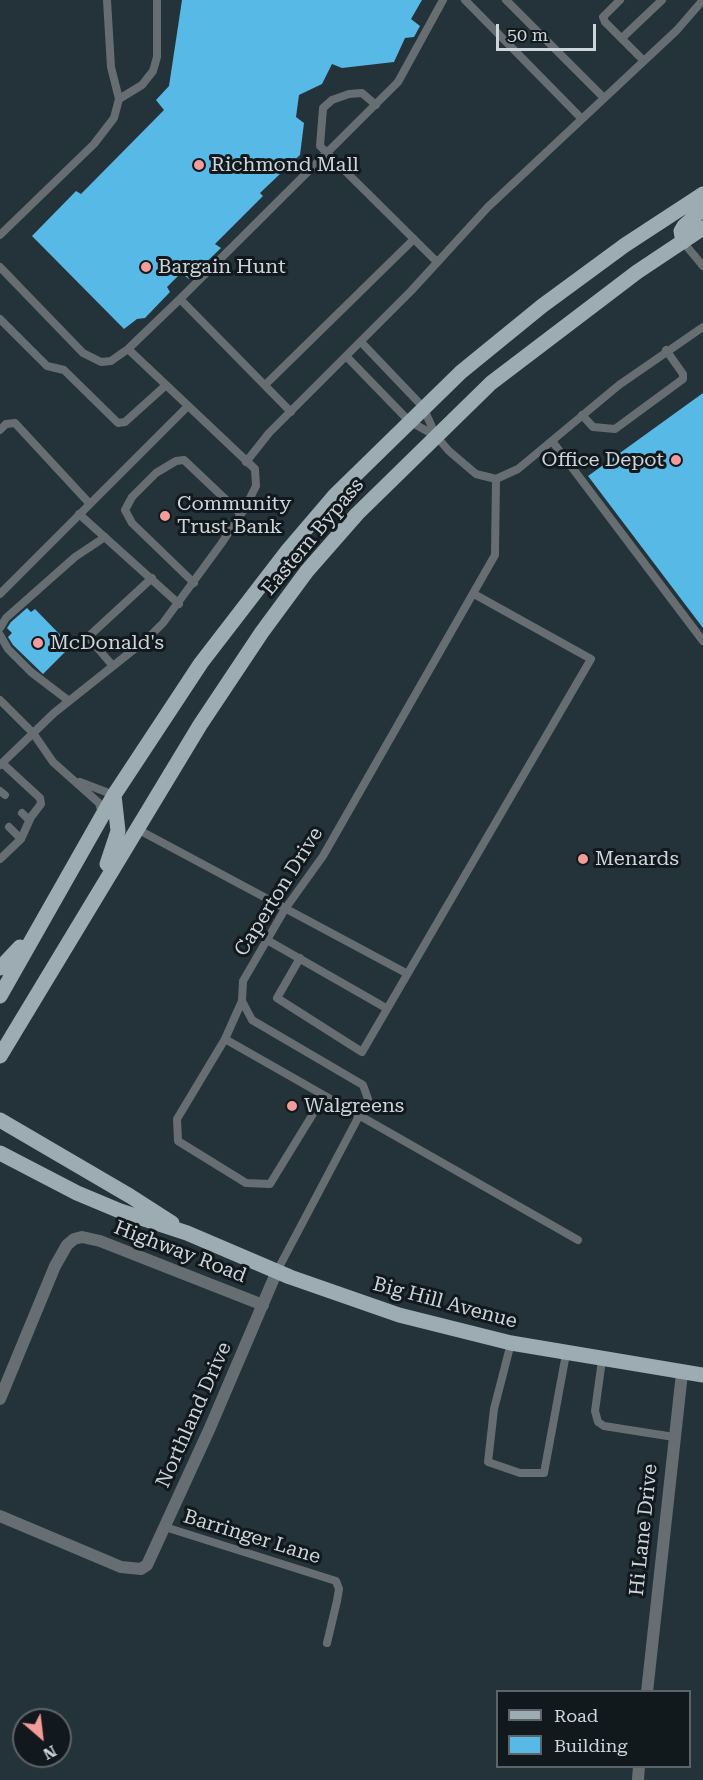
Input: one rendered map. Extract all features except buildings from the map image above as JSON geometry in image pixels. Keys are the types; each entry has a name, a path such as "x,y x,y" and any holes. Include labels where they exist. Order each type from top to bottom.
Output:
{"main road":[{"name":"Eastern Bypass","path":"0,996 102,814 201,663 288,550 335,495 461,372 542,306 625,245 703,194"},
{"path":"683,242 681,231 684,226 703,209"},
{"name":"Eastern Bypass","path":"0,1056 200,725 262,632 308,571 357,513 491,382 549,337 703,228"},
{"path":"80,924 115,846 119,820 114,795"},
{"path":"0,968 35,932"},
{"name":"Big Hill Avenue","path":"0,1120 130,1196 187,1233"},
{"name":"Big Hill Avenue","path":"0,1153 77,1193 120,1211 187,1233 277,1271 399,1316 566,1354 703,1375"}],"street":[{"name":"Highway Road","path":"0,1399 61,1254 67,1245 82,1237 100,1241 263,1305"},
{"name":"Northland Drive","path":"0,1516 110,1563 131,1569 141,1569 152,1558 277,1271"},
{"name":"Hi Lane Drive","path":"647,1690 682,1373"}],"lane":[{"path":"0,235 106,131 114,118 119,99 111,67 107,0"},
{"path":"119,99 142,85 153,71 157,57 157,0"},
{"path":"0,267 91,359 101,362 111,361 128,349 180,299 398,82 443,0"},
{"path":"465,0 581,118"},
{"path":"506,0 604,98"},
{"path":"620,0 603,16 644,61"},
{"path":"622,38 662,0"},
{"path":"246,462 488,207 690,18 702,0"},
{"path":"376,105 362,93 349,94 332,100 323,108 320,146 437,262"},
{"path":"265,385 414,239"},
{"path":"683,242 703,267"},
{"path":"180,299 291,412"},
{"path":"0,320 47,366 64,370 118,423 125,422 165,386"},
{"path":"346,356 409,421 436,436 469,469 485,478 496,479 518,470 666,350 703,327"},
{"path":"361,342 423,407 436,436"},
{"path":"2,855 21,839 29,820 41,804 40,798 1,764 69,700 147,639 194,582 241,514 253,494 257,480 255,469 128,349"},
{"path":"582,416 593,427 615,429 683,379 683,374 666,350"},
{"path":"0,594 187,407"},
{"path":"0,430 6,424 15,423 90,504"},
{"path":"552,441 703,642"},
{"path":"194,582 132,523 125,510 132,497 156,473 176,461 184,460 241,514"},
{"name":"Caperton Drive","path":"324,1096 270,1184 246,1183 177,1141 177,1119 225,1039 242,1001 243,981 285,909 323,856 495,555 496,479"},
{"path":"79,514 178,604"},
{"path":"0,628 6,618 75,557 105,537"},
{"path":"113,666 88,638 152,578"},
{"path":"300,958 277,998 362,1052 591,659 474,594"},
{"path":"0,636 8,649 40,679 69,700"},
{"path":"0,700 33,733 53,762 99,803 102,814"},
{"path":"75,781 114,795"},
{"path":"22,813 29,820"},
{"path":"9,827 21,839"},
{"path":"137,829 406,973"},
{"path":"267,940 387,1008"},
{"path":"242,1001 252,1020 363,1085 368,1099 277,1271"},
{"path":"225,1039 578,1240"},
{"path":"511,1343 494,1409 488,1462 520,1473 544,1473 566,1354"},
{"path":"602,1360 595,1418 604,1426 674,1437"},
{"name":"Barringer Lane","path":"165,1527 336,1581 339,1589 327,1643"}],"place":[{"name":"Richmond Mall","path":"199,165"},
{"name":"Bargain Hunt","path":"146,267"},
{"name":"Office Depot","path":"676,460"},
{"name":"Community Trust Bank","path":"165,516"},
{"name":"McDonald's","path":"38,643"},
{"name":"Menards","path":"583,859"},
{"name":"Walgreens","path":"292,1106"}]}
